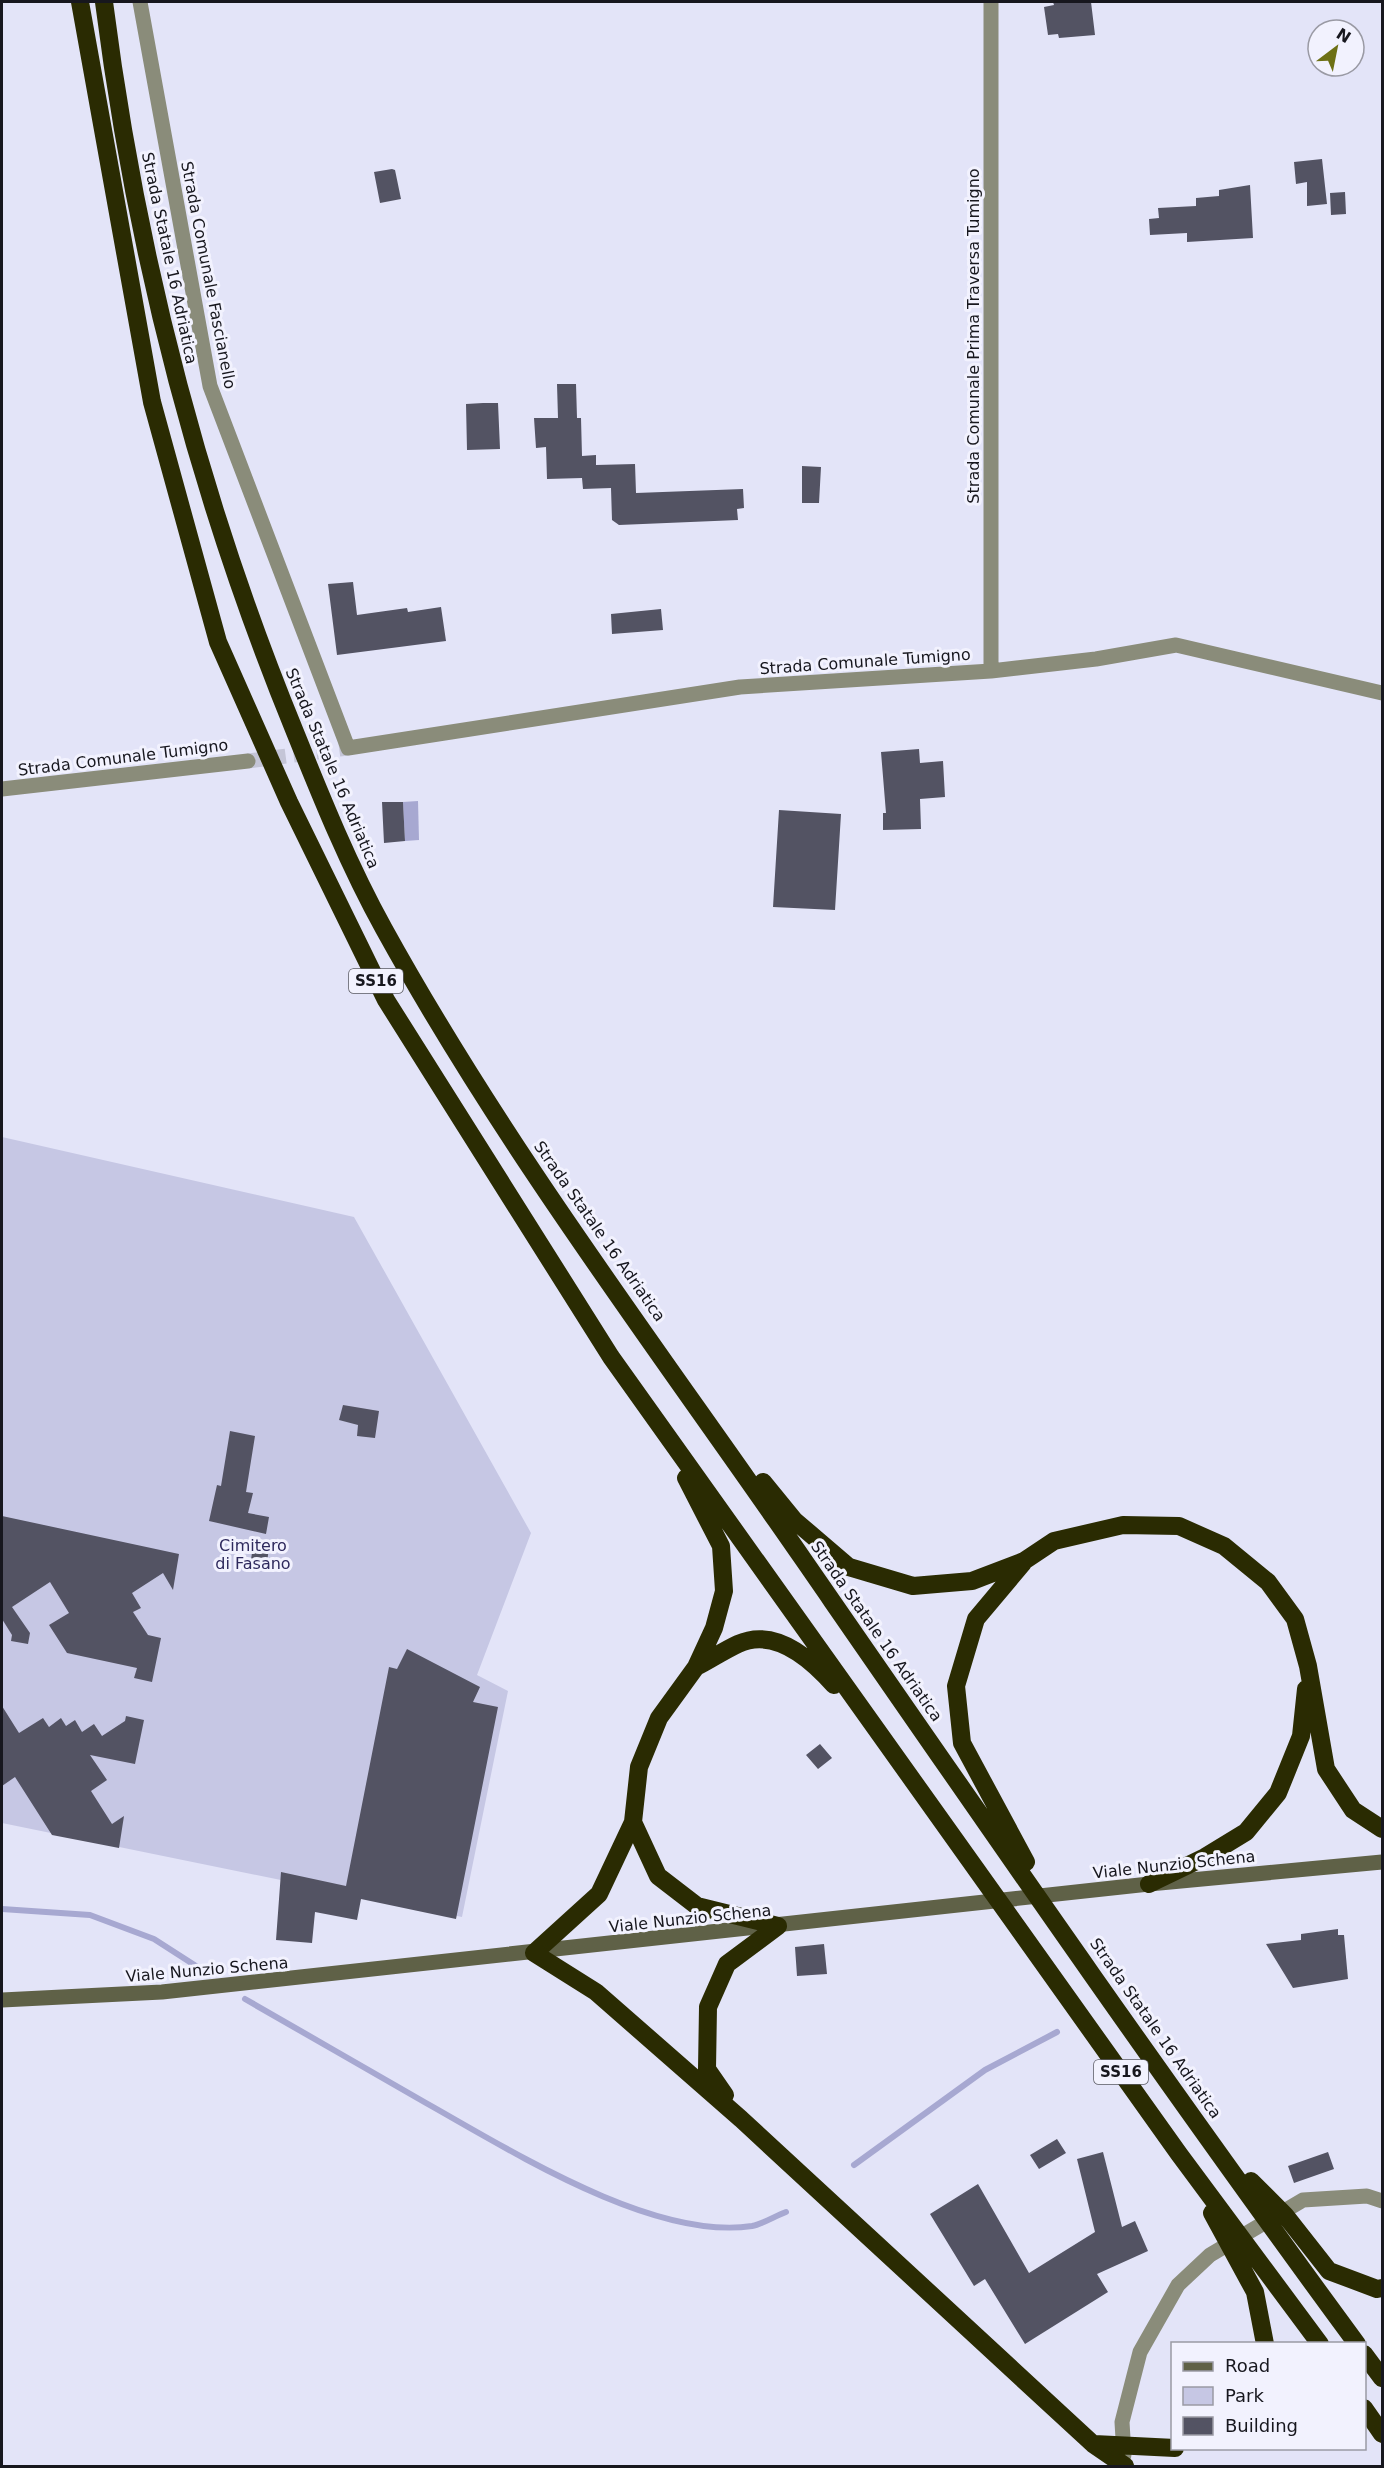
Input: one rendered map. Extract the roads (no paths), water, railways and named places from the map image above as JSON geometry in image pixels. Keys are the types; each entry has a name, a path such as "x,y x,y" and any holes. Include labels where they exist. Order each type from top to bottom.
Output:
{"highway":[{"name":"SS16","path":"80,2 152,402 218,642 289,802 386,1000 611,1357 896,1753 951,1835 1179,2154 1319,2342"},
{"name":"Strada Statale 16 Adriatica","path":"104,2 118,109 164,335 220,533 255,635 336,833 383,928 491,1108 998,1829 1072,1944 1356,2342"},
{"path":"611,1357 695,1493 721,1546 724,1591 714,1628 696,1667 659,1718 639,1767 633,1821 599,1894 534,1953 596,1992 741,2119 1093,2444 1126,2466"},
{"path":"674,1371 794,1520 849,1567 913,1586 972,1581 1024,1561 1054,1541 1123,1524 1179,1526 1224,1546 1268,1582 1295,1619 1308,1666 1326,1769 1353,1810 1383,1829"},
{"path":"998,1829 962,1743 956,1686 976,1619 1024,1561"},
{"path":"696,1667 740,1643 774,1640 812,1660 896,1753"},
{"path":"1149,1884 1205,1857 1246,1832 1278,1793 1301,1736 1308,1666"},
{"path":"633,1821 658,1876 697,1906 778,1926"},
{"path":"741,2119 707,2069 708,2007 727,1964 778,1926"},
{"path":"1214,2143 1285,2216 1329,2271 1377,2289 1383,2288"},
{"path":"1179,2154 1255,2292 1264,2342"},
{"path":"1366,2355 1383,2378"},
{"path":"1366,2409 1383,2434"},
{"path":"1093,2444 1171,2449"}],"street":[{"name":"Strada Comunale Fascianello","path":"140,2 210,386 348,748"},
{"name":"Strada Comunale Prima Traversa Tumigno","path":"991,2 991,670"},
{"name":"Strada Comunale Tumigno","path":"348,748 740,687 991,670 1096,659 1176,645 1383,693"},
{"name":"Strada Comunale Tumigno","path":"2,789 248,761"},
{"name":"Viale Nunzio Schena","path":"2,2001 162,1992 1149,1884 1383,1862"},
{"path":"1126,2466 1122,2422 1140,2352 1178,2284 1210,2255 1303,2200 1367,2196 1383,2201"}],"waterway":[{"path":"2,1909 90,1915 154,1939 210,1975"},
{"path":"245,1999 540,2167 627,2206 671,2220 713,2227 752,2226 786,2212"},
{"path":"854,2165 985,2070 1057,2032"}],"tunnel":[{"path":"248,761 348,748"}],"park label":[{"name":"Cimitero di Fasano","path":"253,1554"}]}
